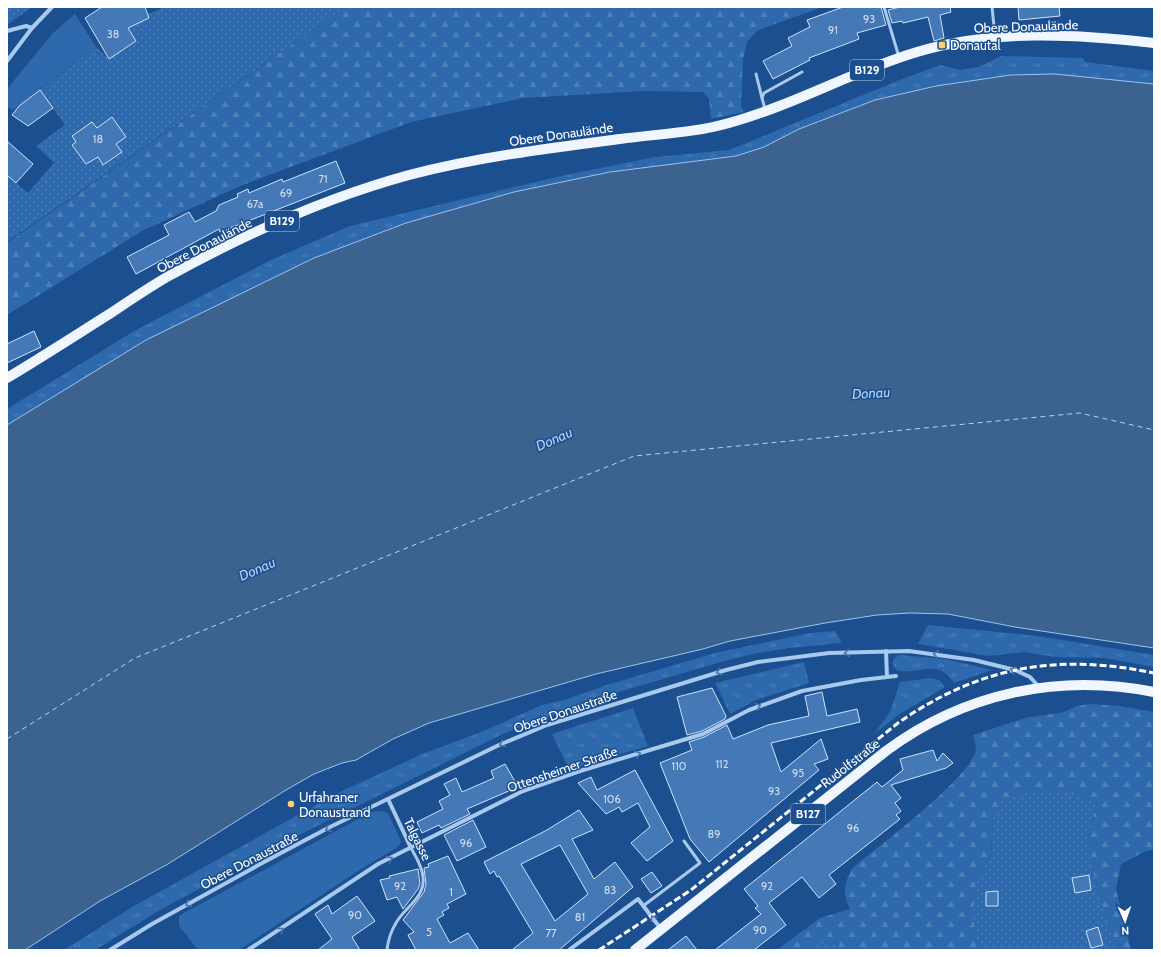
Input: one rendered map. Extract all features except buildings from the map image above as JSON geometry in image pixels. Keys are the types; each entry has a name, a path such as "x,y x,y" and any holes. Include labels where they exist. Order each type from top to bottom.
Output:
{"main road":[{"name":"Obere Donaulände","path":"7,378 165,278 293,216 340,198 408,176 438,168 587,143 730,123 766,111 899,58 942,45 995,38 1059,36 1154,43"},
{"name":"B127","path":"1039,687 1089,685 1122,687 1154,692"},
{"name":"Rudolfstraße","path":"635,950 904,738 936,719 992,697 1039,687"}],"street":[{"path":"7,61 32,28 52,7"},
{"path":"7,31 26,26 32,28"},
{"path":"886,651 887,677"},
{"name":"Obere Donaustraße","path":"110,950 152,924 264,862 467,760 547,725 726,670 758,662 829,653 886,651 932,653 995,665 1025,674 1030,677 1039,687"},
{"name":"Ottensheimer Straße","path":"248,950 273,935 378,864 523,791 580,771 703,734 749,710 771,701 824,686 896,676"},
{"name":"Talgasse","path":"388,799 412,848"},
{"path":"569,950 638,899 662,930"}],"lane":[{"path":"884,7 899,58"},
{"path":"992,7 995,38"},
{"path":"762,98 767,90 802,72"},
{"path":"756,74 766,111"},
{"path":"643,906 700,863 684,841"},
{"name":"Talgasse","path":"387,950 391,933 396,923 417,898 424,883 422,869 412,848"}],"green space":[{"path":"32,7 7,25 7,8"},
{"path":"165,7 346,7 7,242 7,175 28,193 54,163 36,146 65,125 40,90 96,47 109,59 136,42 128,28 149,18 148,14"},
{"path":"346,7 823,7 758,30 747,42 743,59 741,106 744,112 711,119 709,99 703,92 643,91 523,98 411,122 240,186 142,231 7,315 7,243"},
{"path":"75,14 96,47 13,110 8,107 7,89 53,33"},
{"path":"1001,56 1083,58 1085,62 1154,71 1154,84 1055,74 1011,75 936,86 875,100 799,129 764,147 736,156 610,172 514,192 406,223 314,258 146,340 7,425 7,409 136,330 271,260 350,226 561,176 655,157 729,150 907,77 941,65 960,70 978,67"},
{"path":"928,625 1038,636 1154,655 1154,667 1105,658 1055,657 1024,652 989,656 918,644"},
{"path":"835,631 842,643 789,648 753,654 721,662 622,691 507,732 291,839 160,910 95,950 64,950 132,907 296,816 340,792 422,754 479,733 542,705 564,700 607,685 715,653 810,633"},
{"path":"899,655 945,659 992,670 954,683 948,675 936,669 898,671 893,665 893,660"},
{"path":"804,662 809,683 756,700 730,714 715,683"},
{"path":"931,678 939,680 945,687 898,715 874,734 890,712 900,682"},
{"path":"1090,704 1119,706 1154,712 1154,850 1146,851 1121,864 1116,889 1131,950 1117,950 1100,899 1094,873 1089,846 1089,836 1098,804 993,817 991,855 976,881 975,938 980,950 841,950 837,943 822,941 801,950 777,950 820,918 850,909 846,898 845,888 852,868 922,812 958,777 970,762 976,750 973,735 1025,718 1064,712 1077,706"},
{"path":"633,708 648,746 569,769 552,734"},
{"path":"1034,791 1068,792 1098,804 1091,825 1089,846 1104,912 1117,950 980,950 975,938 973,913 976,881 991,855 993,818 1002,799"},
{"path":"383,811 388,813 400,839 401,843 398,847 358,871 239,950 198,950 179,926 179,917 182,914 371,812"},
{"path":"822,941 837,943 841,950 801,950"}],"water":[{"name":"Donau","path":"1055,74 1154,84 1154,648 1015,627 948,614 910,613 877,615 825,623 730,641 703,649 596,674 429,723 393,739 356,760 342,763 314,774 168,864 100,901 25,950 7,950 7,425 146,340 314,258 406,223 514,192 610,172 736,156 764,147 799,129 875,100 936,86 1011,75"}],"ferry route":[{"path":"7,739 135,658 634,456 1080,413 1154,430"}],"railway":[{"path":"599,950 691,890 898,723 959,688 990,677 1021,669 1052,665 1085,664 1119,667 1154,673"}],"place":[{"name":"Donautal","path":"942,45"},
{"name":"Urfahraner Donaustrand","path":"291,804"}]}
